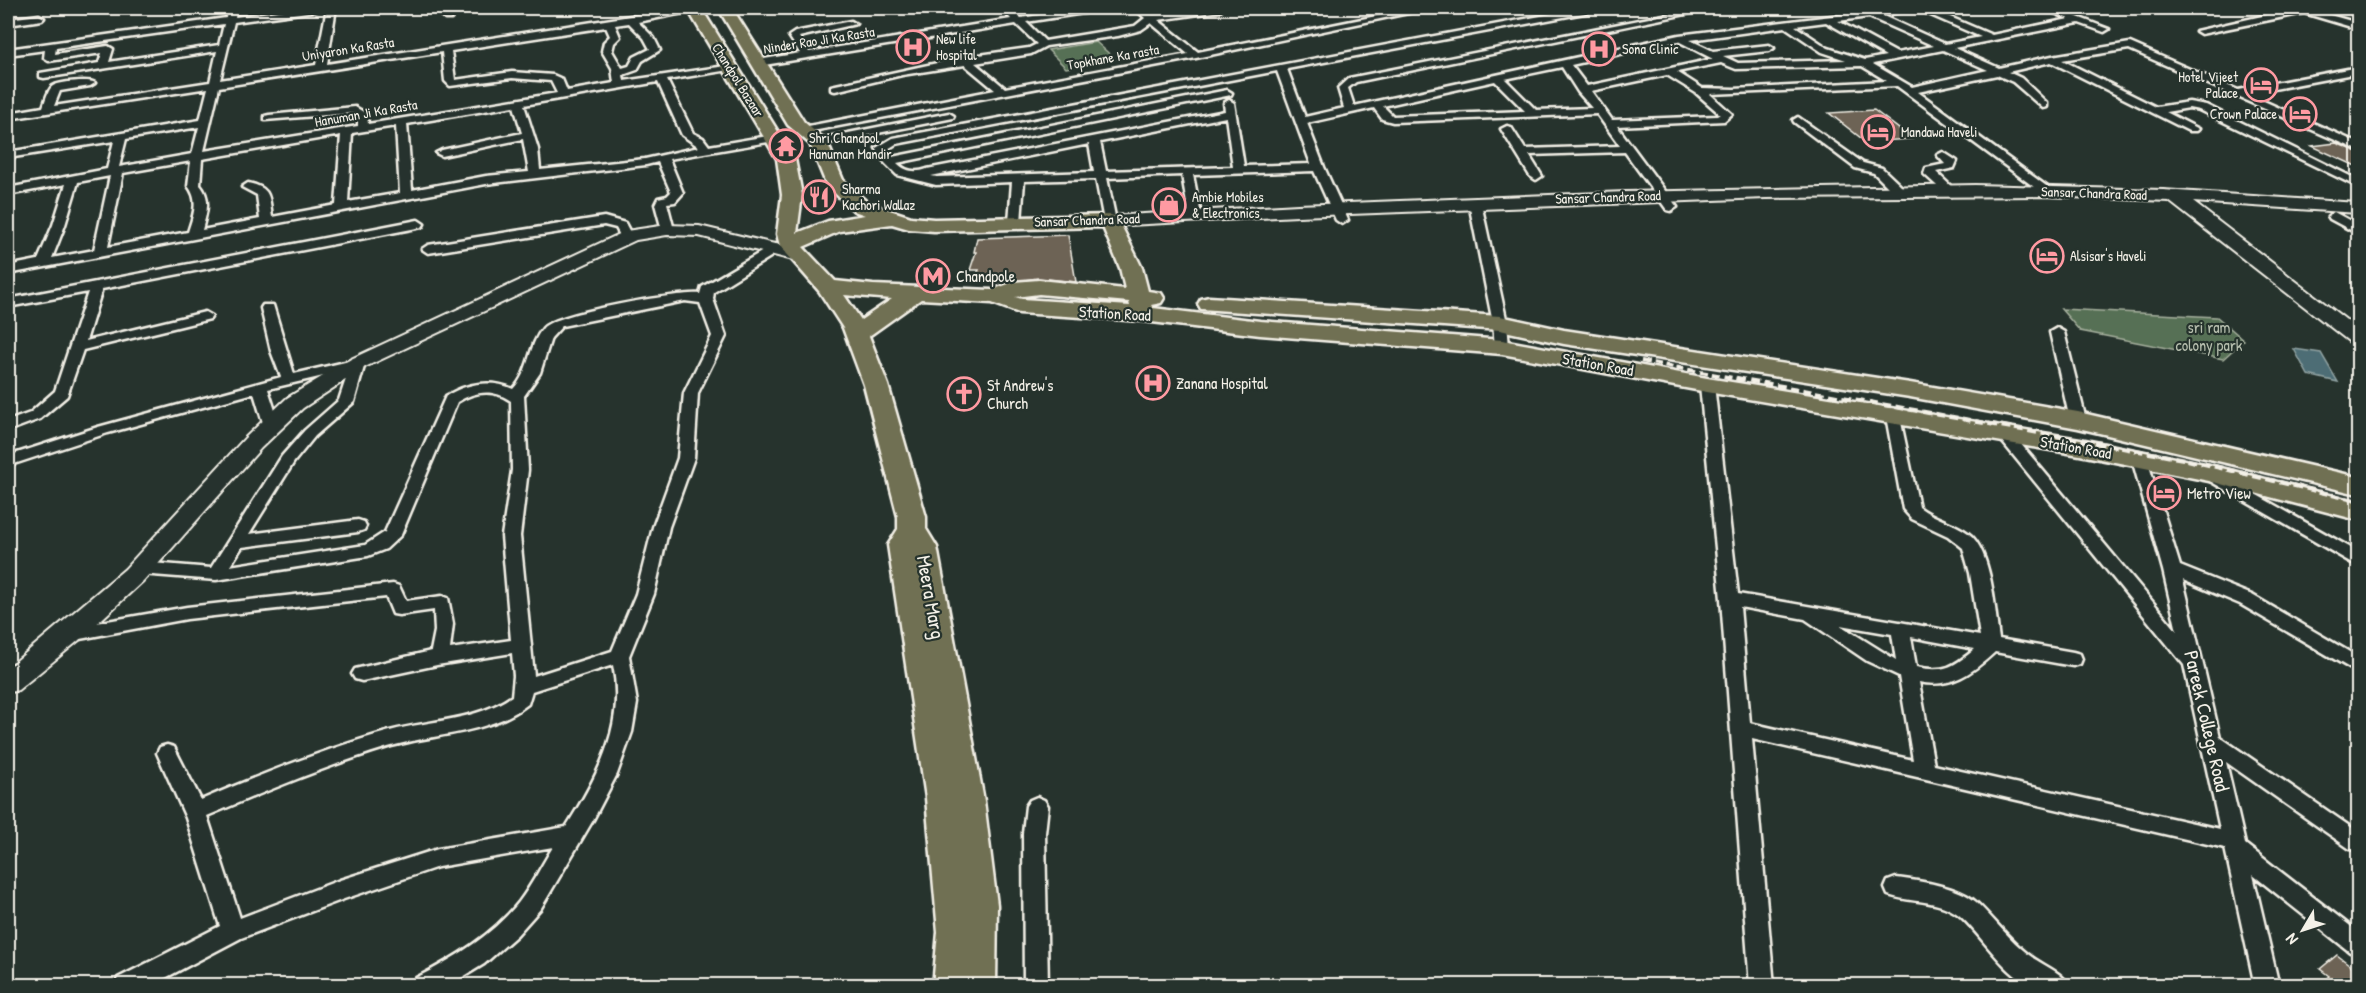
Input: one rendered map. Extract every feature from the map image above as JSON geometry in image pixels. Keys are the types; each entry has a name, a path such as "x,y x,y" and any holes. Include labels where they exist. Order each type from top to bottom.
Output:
{"main road":[{"name":"Chandpol Bazaar","path":"693,8 786,159 792,195 787,250"},
{"name":"Chandpol Bazaar","path":"725,8 802,130 818,142"},
{"name":"Sansar Chandra Road","path":"818,142 834,182 861,207 894,219 934,225 1015,222 1113,228"},
{"path":"894,219 835,224 808,234 787,250 828,286 856,334 876,385 912,517 912,529"},
{"path":"1113,228 1131,268 1141,305"},
{"name":"Station Road","path":"828,286 873,292 995,297 1019,306 1141,305 1260,328 1432,340 1501,335 1707,385 2140,459 2209,473 2358,511"},
{"path":"856,334 916,292"},
{"path":"1501,335 1564,338 1910,390 2078,420 2358,486"},
{"name":"Meera Marg","path":"952,986 957,932 945,819 902,545 912,529 923,547 967,801 979,905 977,986"}],"street":[{"path":"194,235 202,200 199,190 194,186 197,156 233,8"},
{"path":"8,52 315,8"},
{"path":"321,67 330,8"},
{"path":"448,18 454,8"},
{"name":"Uniyaron Ka Rasta","path":"8,116 609,23 632,19 643,12 693,8"},
{"path":"1005,8 1043,44"},
{"name":"Ninder Rao Ji Ka Rasta","path":"758,63 1096,8"},
{"path":"1138,8 1196,55"},
{"path":"835,88 965,60 1031,51 1043,44 1138,28 1152,18 1220,8"},
{"name":"Topkhane Ka rasta","path":"802,130 1196,55 1400,10 1427,8"},
{"path":"1318,167 936,181 917,175 901,174 889,161 882,148 893,141 1595,8"},
{"path":"1674,8 1727,31"},
{"path":"1350,109 1343,88 1353,80 1710,8"},
{"path":"1853,8 1947,47 2017,80 2043,105"},
{"path":"1300,121 1679,39 1914,8"},
{"path":"1922,8 1992,38"},
{"path":"2047,8 2103,28 2083,32"},
{"path":"2201,31 2301,9 2358,26"},
{"path":"8,22 39,18"},
{"path":"618,74 633,68 638,59 655,50 646,33 636,27 632,19"},
{"path":"1828,19 1896,57"},
{"path":"1679,39 1720,60 1743,67 1864,63 2080,20"},
{"path":"609,23 615,37 609,42 607,51 618,74 618,86"},
{"path":"807,56 795,35 851,24"},
{"path":"1786,24 1825,50 1864,63 1899,83 2045,191"},
{"path":"1034,36 1090,26"},
{"path":"1445,37 1511,75"},
{"path":"51,46 49,58 108,49 104,66"},
{"path":"1910,91 2052,59 2130,46 2358,147"},
{"path":"44,75 224,47"},
{"path":"446,48 450,81 462,98 514,92 553,78 558,81 563,95"},
{"path":"1710,54 1769,48"},
{"path":"2052,59 2193,129"},
{"path":"965,60 1002,91"},
{"path":"1582,90 1720,60"},
{"path":"1565,64 1666,201"},
{"name":"Hanuman Ji Ka Rasta","path":"8,191 401,122 462,98 514,92 563,95 729,67"},
{"path":"1281,67 1318,167 1339,214"},
{"path":"2239,93 2358,70"},
{"path":"1608,123 1725,117 1726,114 1700,91 1668,71"},
{"path":"661,78 688,135 699,140 706,149"},
{"path":"1223,78 1232,113 1239,170"},
{"path":"1497,78 1533,113"},
{"path":"47,110 57,88 90,83"},
{"path":"1700,91 1734,92 1899,83"},
{"path":"514,92 532,149 535,175"},
{"path":"889,161 1227,93"},
{"path":"1376,104 1386,117 1393,119 1600,111"},
{"path":"2155,110 2189,105 2202,107 2358,184"},
{"path":"64,122 70,106"},
{"path":"268,118 356,110 363,116 363,129"},
{"path":"917,175 1232,113"},
{"path":"818,142 949,116"},
{"path":"1798,120 1859,166 1878,171 1899,191"},
{"path":"8,155 206,122"},
{"path":"401,122 406,195"},
{"path":"1507,129 1536,176"},
{"path":"342,207 346,132"},
{"path":"442,153 528,135"},
{"path":"100,253 121,136"},
{"path":"8,270 486,180 646,162 662,157 774,138"},
{"path":"1094,140 1113,228"},
{"path":"1522,152 1628,149"},
{"path":"1943,155 1951,161 1950,166 1930,170 1930,174 1951,192"},
{"path":"662,157 677,193 662,201 661,204 668,230"},
{"path":"1186,172 1195,215"},
{"path":"1015,222 1018,178"},
{"path":"43,264 73,179"},
{"path":"248,187 258,189 263,195 266,221"},
{"name":"Sansar Chandra Road","path":"1113,228 1195,215 1339,214 1899,191 2045,191 2358,217"},
{"name":"Sansar Chandra Road","path":"1666,201 2179,201 2358,208"},
{"path":"2179,201 2358,339"},
{"path":"1476,209 1501,335"},
{"name":"Sansar Chandra Road","path":"1113,228 1339,214"},
{"path":"2334,216 2358,230"},
{"path":"428,249 604,221 621,226 627,238"},
{"path":"8,303 418,224"},
{"path":"8,683 68,634 140,568 295,404 358,363 627,238 668,230 699,231 787,250"},
{"path":"424,986 476,958 522,915 605,778 619,747 627,708 620,656 645,594 662,527 686,458 691,393 719,336 706,298 707,290 718,281 787,250"},
{"path":"8,426 35,416 62,393 97,285"},
{"path":"515,396 528,382 535,369 541,339 548,328 557,323 665,300 685,297 706,298"},
{"path":"268,308 278,351 289,380"},
{"path":"77,347 205,316"},
{"path":"2057,332 2078,420"},
{"path":"8,461 103,430 358,363"},
{"path":"216,574 288,459 310,433 346,402 358,363"},
{"path":"1707,385 1730,599 1762,986"},
{"path":"260,387 272,426"},
{"path":"140,568 216,574 368,550 380,545 392,535 451,399 458,394 477,388 500,388 518,399 520,470 511,536 525,686 521,699 499,714 381,742 293,770 195,812"},
{"path":"1894,416 1911,509 1931,524 1958,534 1975,549 1991,645"},
{"path":"2004,434 2193,664"},
{"name":"Pareek College Road","path":"2140,459 2172,570 2267,986"},
{"path":"2209,473 2358,559"},
{"path":"235,542 358,526"},
{"path":"2172,570 2210,581 2262,607 2358,666"},
{"path":"68,634 187,613 393,590 399,609 442,602 445,623 443,645 437,658"},
{"path":"1730,599 2073,659"},
{"path":"1810,613 1869,652 1908,674 1946,676 1965,667 1991,645"},
{"path":"1900,629 1925,771"},
{"path":"362,674 437,658 521,645"},
{"path":"525,686 620,656"},
{"path":"1741,729 2235,845 2358,945"},
{"path":"2211,741 2358,843"},
{"path":"167,753 182,777 195,812 233,932"},
{"path":"1036,986 1034,833 1037,807"},
{"path":"126,986 233,932 340,890 438,858 572,835"},
{"path":"1896,888 1933,893 1965,907 2008,954 2056,986"}],"green space":[{"path":"1096,42 1115,59 1066,68 1048,50"},
{"name":"sri ram colony park","path":"2061,309 2217,317 2244,340 2223,359 2080,331"}],"water":[{"path":"2294,349 2321,353 2338,382 2308,375"}],"building":[{"name":"Mandawa Haveli","path":"1874,110 1912,139 1866,142 1829,113"},
{"path":"2336,143 2358,152 2358,167 2312,146"},
{"name":"Chandpole","path":"1068,235 1076,282 1039,278 1008,282 974,280 979,270 970,270 976,252 974,252 977,238"},
{"path":"2337,955 2358,971 2358,986 2318,986 2329,976 2320,969"}],"railway":[{"path":"1641,361 1744,380"},
{"path":"1736,378 2184,459 2358,501"}],"place":[{"name":"New life Hospital","path":"913,47"},
{"name":"Sona Clinic","path":"1599,49"},
{"name":"Hotel Vijeet Palace","path":"2261,85"},
{"name":"Crown Palace","path":"2300,114"},
{"name":"Mandawa Haveli","path":"1878,132"},
{"name":"Shri Chandpol Hanuman Mandir","path":"786,146"},
{"name":"Sharma Kachori Wallaz","path":"819,197"},
{"name":"Ambie Mobiles & Electronics","path":"1169,205"},
{"name":"Alsisar's Haveli","path":"2047,256"},
{"name":"Chandpole","path":"933,276"},
{"name":"Zanana Hospital","path":"1153,383"},
{"name":"St Andrew's Church","path":"964,394"},
{"name":"Metro View","path":"2164,493"}]}
